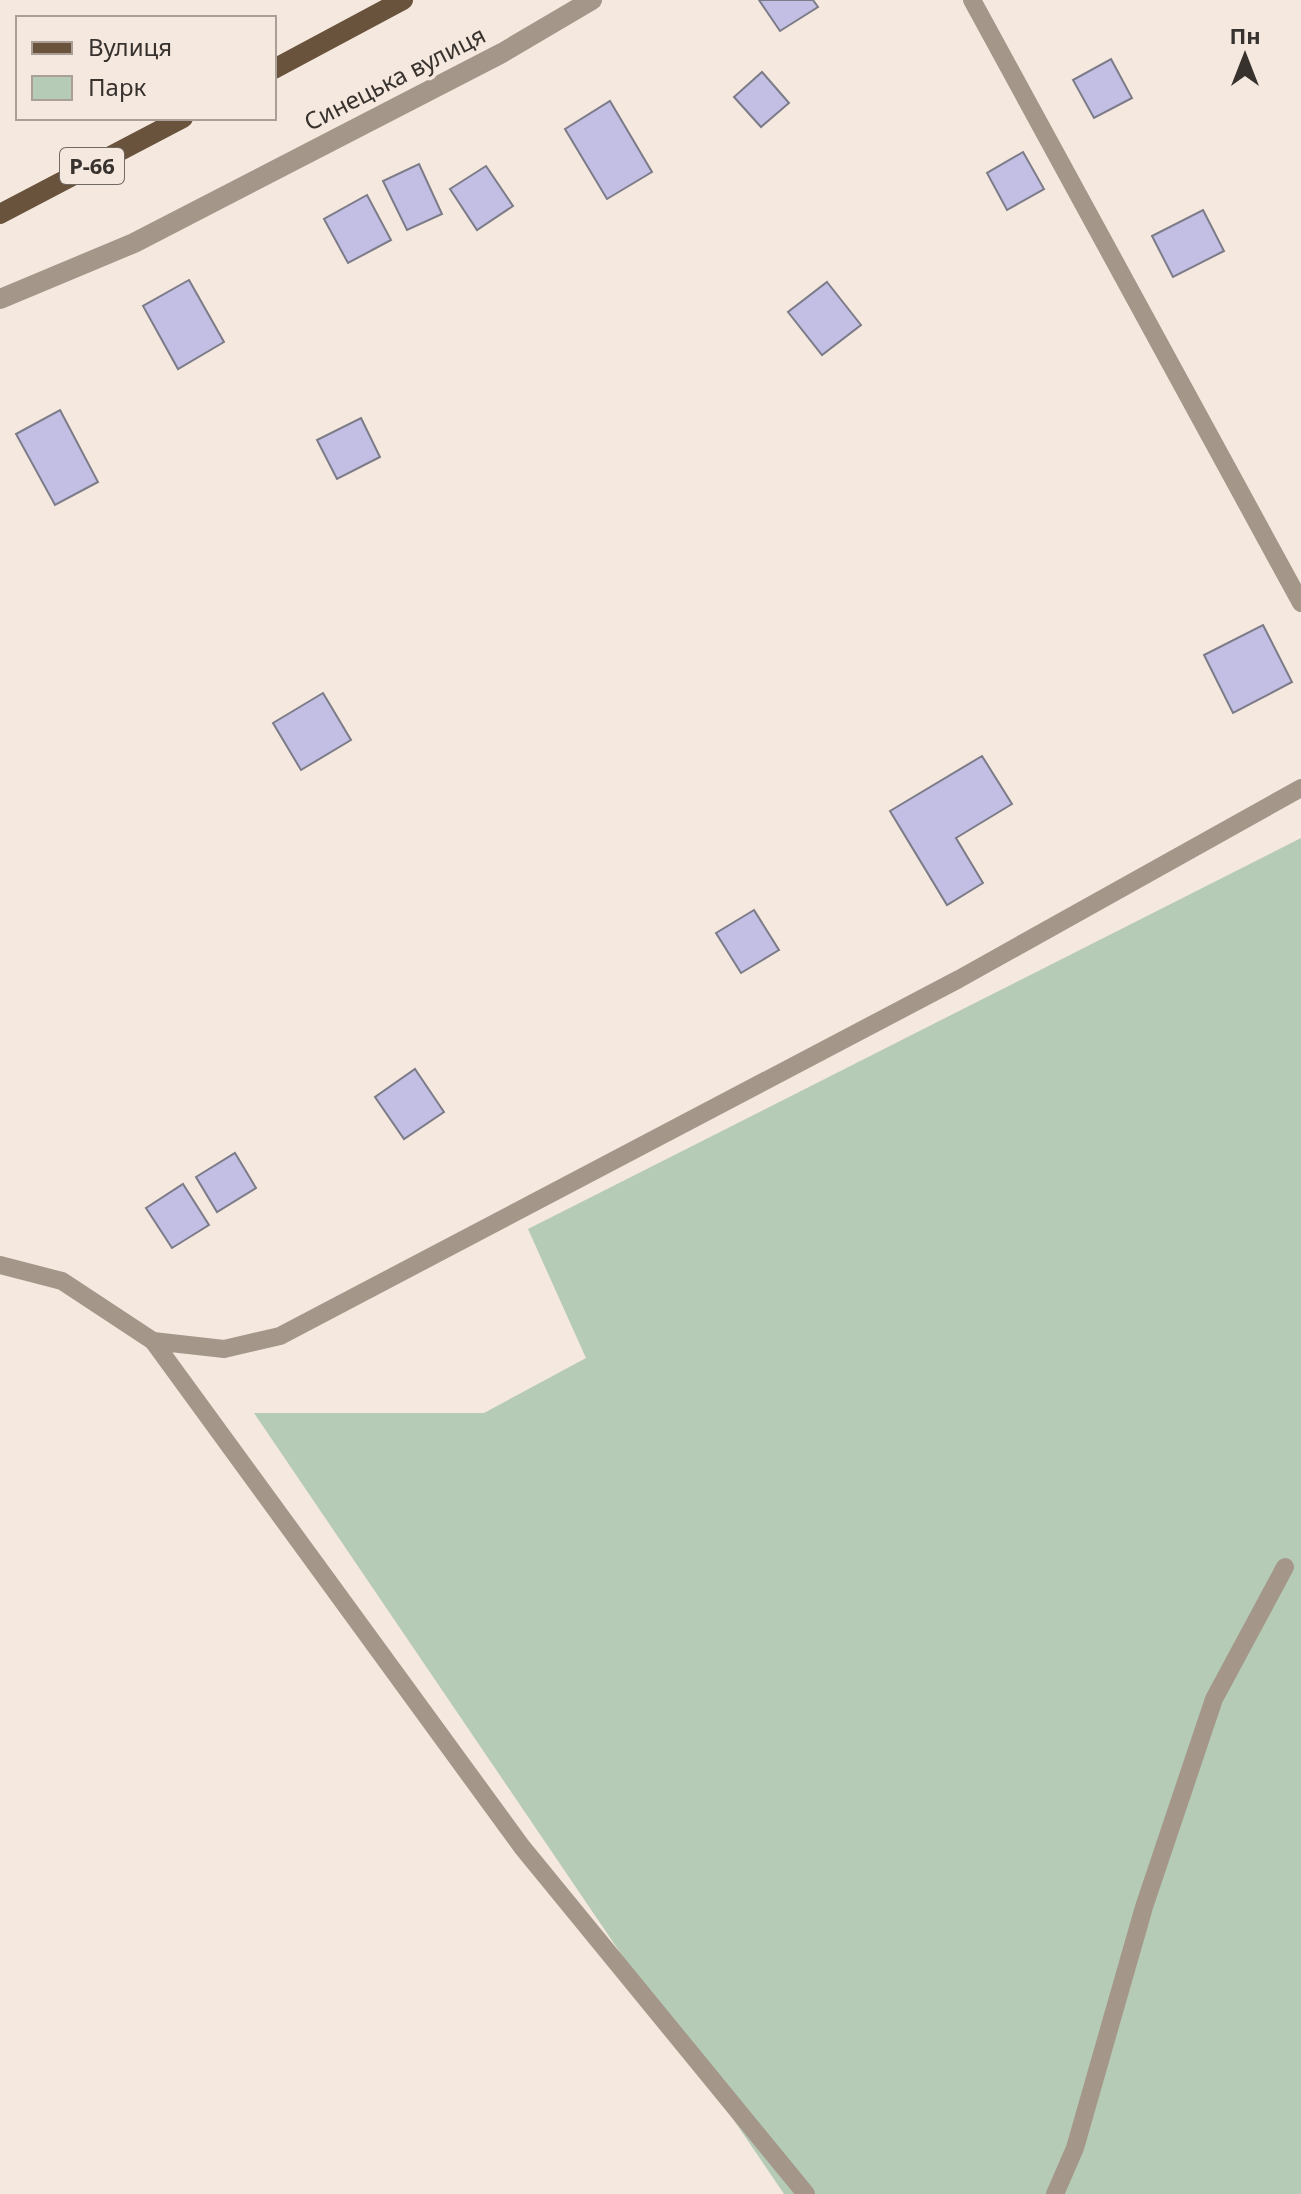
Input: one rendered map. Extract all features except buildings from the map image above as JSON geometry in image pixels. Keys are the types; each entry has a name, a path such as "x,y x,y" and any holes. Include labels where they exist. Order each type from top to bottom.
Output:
{"main road":[{"path":"276,68 403,0"},
{"name":"Р-66","path":"0,214 179,120"}],"street":[{"name":"Синецька вулиця","path":"0,299 134,243 502,53 592,0"}],"lane":[{"path":"972,0 1301,603"},
{"path":"153,1341 224,1349 280,1336 959,979 1301,788"},
{"path":"0,1265 62,1281 153,1341 522,1847 806,2194"},
{"path":"1055,2194 1075,2148 1144,1907 1214,1699 1285,1567"}],"green space":[{"path":"1301,838 1301,2194 784,2194 254,1413 484,1413 586,1358 528,1229"}]}
